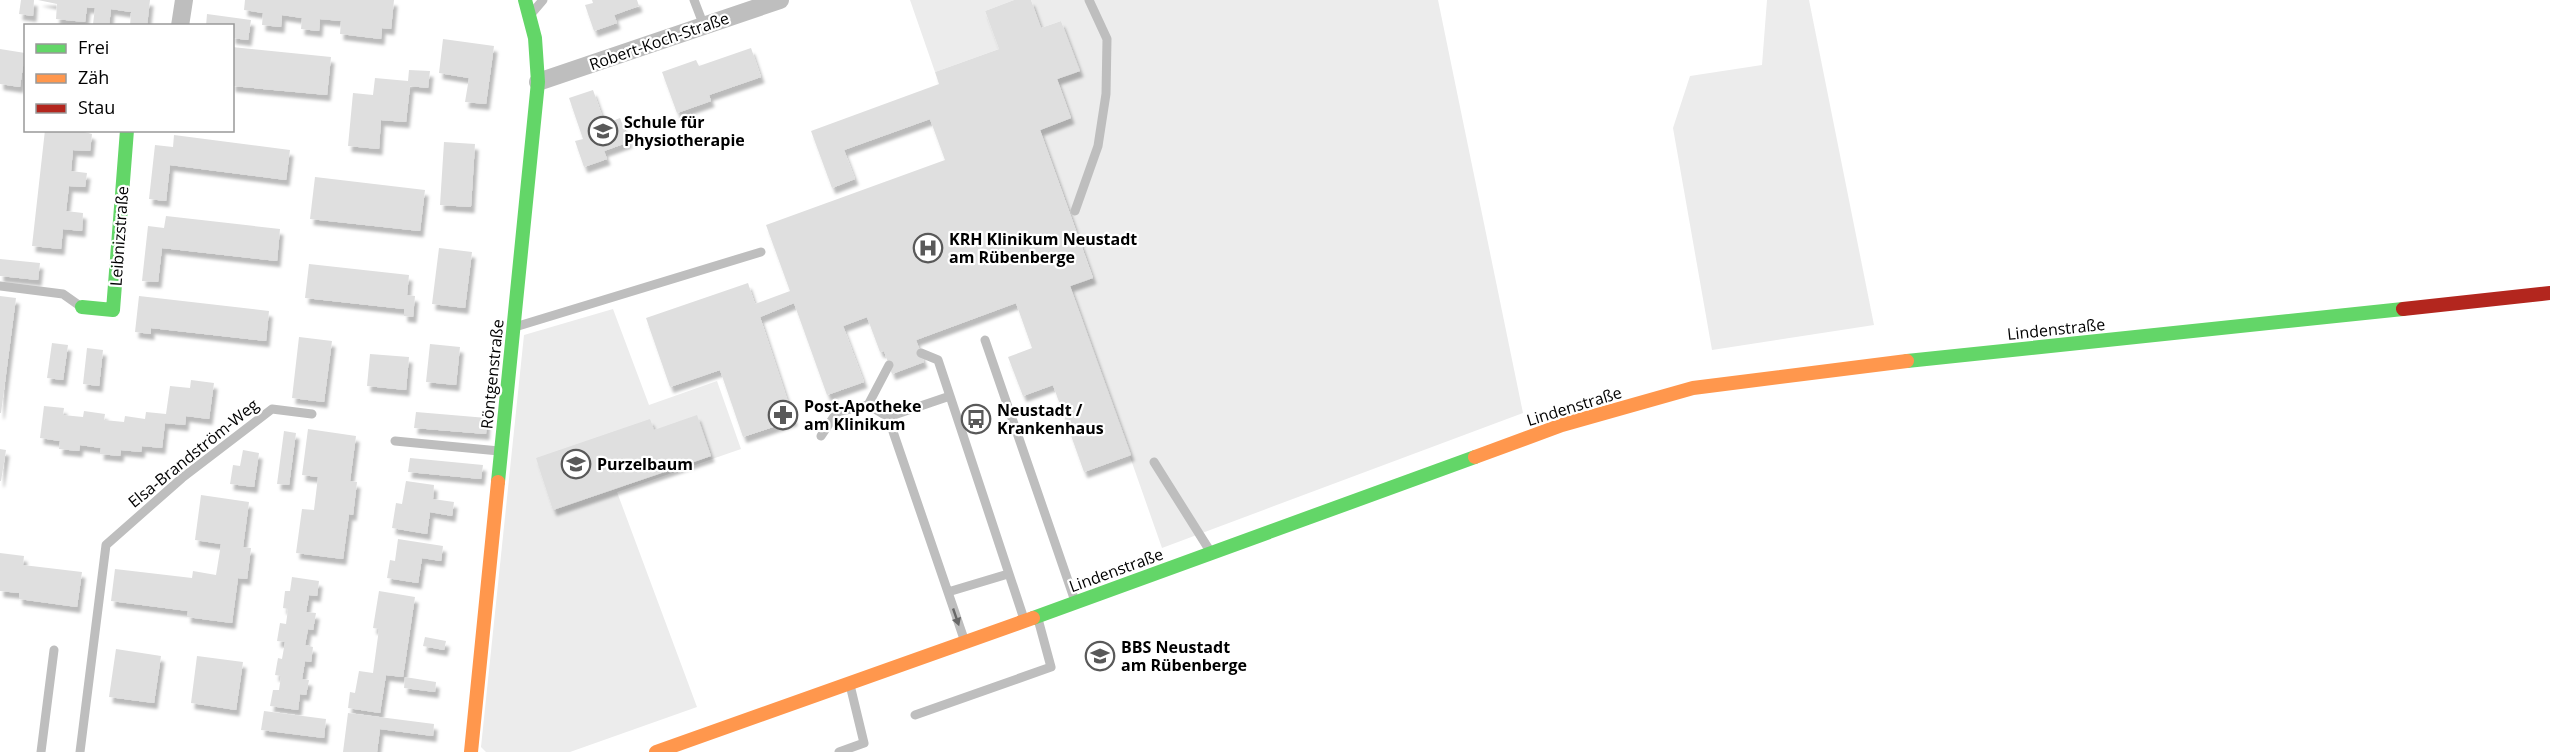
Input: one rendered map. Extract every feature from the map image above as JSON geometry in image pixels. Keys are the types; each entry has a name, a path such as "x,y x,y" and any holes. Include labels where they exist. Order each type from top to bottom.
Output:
{"street":[{"path":"180,24 184,0"},
{"name":"Röntgenstraße","path":"471,752 538,82 535,38 525,0"},
{"name":"Robert-Koch-Straße","path":"538,82 780,0"},
{"name":"Leibnizstraße","path":"82,307 113,309 127,132"},
{"name":"Lindenstraße","path":"656,752 699,740 849,683 1562,425 1693,388 1903,362 2550,293"}],"lane":[{"path":"530,16 543,0"},
{"path":"694,0 704,26"},
{"path":"1075,211 1098,146 1106,93 1107,39 1089,0"},
{"path":"513,328 761,252"},
{"path":"0,286 63,294 82,307"},
{"path":"985,340 1076,602"},
{"path":"915,715 1051,667 1031,619 1008,574 938,360 921,352"},
{"path":"868,405 889,365"},
{"path":"888,417 950,396"},
{"path":"821,436 837,412 868,405 888,417 964,642"},
{"name":"Elsa-Brandström-Weg","path":"80,752 106,545 182,478 272,409 312,414"},
{"path":"395,441 501,451"},
{"path":"1154,462 1211,553"},
{"path":"948,592 1008,574"},
{"path":"40,752 54,650"},
{"path":"838,752 864,743 849,683"}],"shaded area":[{"path":"910,0 1014,0 985,11 999,49 935,72"},
{"path":"1031,0 1438,0 1523,413 1162,548 1070,286 1093,277 1040,130 1071,118 1057,79 1079,71 1061,21 1041,28"},
{"path":"1767,0 1809,0 1874,325 1712,350 1673,128 1690,76 1762,65"},
{"path":"613,309 649,405 717,381 741,449 617,492 697,707 570,752 486,752 481,747 524,335"}],"building":[{"path":"21,0 34,0 33,16 19,14"},
{"path":"38,0 150,0 147,24 130,24 131,12 111,9 109,24 93,24 95,8 87,7 85,22 56,19 57,4"},
{"path":"245,0 394,0 391,29 382,28 381,39 340,34 341,21 320,19 319,31 301,29 302,18 282,15 281,27 262,25 263,13 244,10"},
{"path":"592,0 637,0 639,6 614,15 617,23 594,31 585,5 593,3"},
{"name":"KRH Klinikum Neustadt am Rübenberge","path":"1014,0 1031,0 1041,28 1061,21 1080,71 1057,79 1071,118 1040,130 1093,278 1070,286 1131,455 1084,472 1053,385 1023,396 1008,357 1032,348 1016,303 916,340 924,362 892,374 884,351 880,352 867,317 843,326 864,382 827,395 794,303 760,317 794,420 743,437 720,370 670,387 646,318 748,283 755,304 790,291 766,225 945,160 930,119 844,150 855,179 832,188 811,131 939,84 935,72 999,49 985,11"},
{"path":"207,14 251,20 248,40 234,38 234,24 206,24"},
{"path":"443,39 494,46 486,104 465,102 469,78 439,73"},
{"path":"234,47 331,57 327,95 234,86"},
{"path":"751,48 761,77 709,95 711,101 677,113 662,72 696,60 699,66"},
{"path":"0,49 24,53 20,87 0,84"},
{"path":"409,70 430,71 428,88 410,86 406,122 381,120 379,149 348,146 353,93 373,95 375,78 408,81"},
{"name":"Schule für Physiotherapie","path":"593,90 605,124 620,118 629,142 604,151 607,159 584,167 575,141 583,139 569,98"},
{"path":"45,132 92,134 90,151 73,150 71,171 87,173 85,187 69,186 66,211 83,213 82,231 63,229 61,249 32,246"},
{"path":"174,135 290,150 286,180 170,165 166,201 149,199 155,145 173,147"},
{"path":"444,142 475,144 471,207 440,205"},
{"path":"315,177 425,190 420,231 310,219"},
{"path":"166,216 280,229 277,261 162,248 158,282 142,281 148,226 164,228"},
{"path":"439,248 472,252 465,308 432,304"},
{"path":"0,259 40,263 38,280 0,276"},
{"path":"309,264 409,275 407,295 415,296 413,317 404,316 404,309 305,298"},
{"path":"0,296 16,298 1,413 0,413"},
{"path":"139,296 269,311 266,341 151,328 151,334 135,332"},
{"path":"299,337 332,341 324,402 292,398"},
{"path":"52,343 68,345 63,380 47,378"},
{"path":"430,344 460,347 456,385 426,382"},
{"path":"87,348 103,350 99,386 83,384"},
{"path":"370,354 409,357 406,390 367,386"},
{"path":"191,380 214,383 209,419 186,416 185,425 165,423 162,448 142,446 141,452 121,450 120,456 100,454 101,448 80,445 79,451 59,449 60,441 40,438 44,406 64,408 63,415 83,417 84,411 105,414 104,420 124,422 125,416 145,419 146,412 166,414 170,386 190,388"},
{"path":"416,412 487,418 486,434 414,428"},
{"path":"697,415 711,456 553,510 536,458 650,419 654,430"},
{"path":"308,429 356,436 350,481 357,482 353,515 349,514 343,559 296,553 302,509 314,510 318,477 302,475"},
{"path":"284,431 296,433 289,485 277,484"},
{"path":"0,449 6,450 1,481 0,481"},
{"path":"243,450 259,453 254,487 230,484 233,465 240,466"},
{"path":"410,458 483,465 481,479 408,472"},
{"path":"406,481 434,485 433,499 454,502 452,516 430,512 427,534 392,528 396,503 402,504"},
{"path":"201,495 249,502 243,547 251,548 247,579 238,578 232,623 187,617 188,611 111,601 115,569 192,578 193,571 216,575 221,544 195,540"},
{"path":"398,539 443,546 441,561 422,558 418,583 387,578 390,560 395,561"},
{"path":"0,553 24,556 23,565 82,572 77,607 19,599 19,593 0,591"},
{"path":"292,577 319,581 317,596 309,595 306,612 316,613 313,630 308,629 305,645 313,647 311,662 305,661 302,679 309,680 306,695 300,694 298,710 270,706 273,690 279,690 281,676 275,675 278,658 282,659 285,642 277,641 280,623 286,624 288,609 283,608 285,591 290,591"},
{"path":"379,591 415,597 403,677 386,675 380,713 348,708 350,692 355,693 359,671 373,673 379,629 373,628"},
{"path":"425,637 446,641 444,650 423,646"},
{"path":"116,649 161,656 154,703 109,697"},
{"path":"197,656 243,662 236,710 191,703"},
{"path":"405,677 436,682 435,692 404,688"},
{"path":"264,711 326,719 324,738 261,730"},
{"path":"348,713 434,724 433,736 380,729 377,752 343,752"}],"traffic: fast":[{"path":"498,482 538,82 535,38 525,0"},
{"path":"82,307 113,310 127,132"},
{"path":"1907,361 2403,309"},
{"path":"1033,618 1475,457"}],"traffic: slow":[{"path":"1475,457 1562,425 1693,388 1907,361"},
{"path":"471,752 498,482"},
{"path":"656,752 1033,618"}],"traffic: jam":[{"path":"2403,309 2550,293"}],"place":[{"name":"Schule für Physiotherapie","path":"603,131"},
{"name":"KRH Klinikum Neustadt am Rübenberge","path":"928,248"},
{"name":"Post-Apotheke am Klinikum","path":"783,415"},
{"name":"Neustadt / Krankenhaus","path":"976,419"},
{"name":"Purzelbaum","path":"576,464"},
{"name":"BBS Neustadt am Rübenberge","path":"1100,656"}]}
